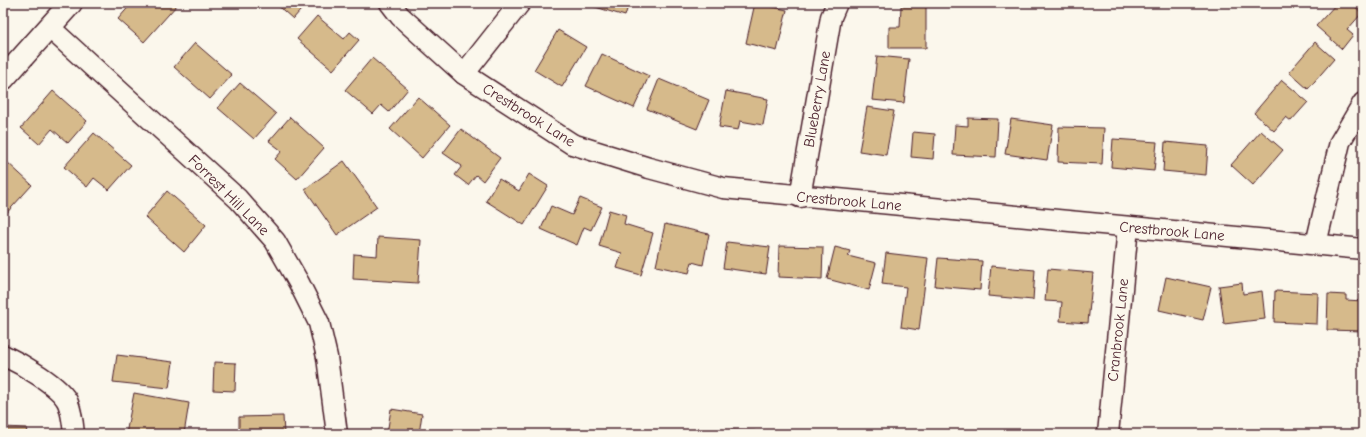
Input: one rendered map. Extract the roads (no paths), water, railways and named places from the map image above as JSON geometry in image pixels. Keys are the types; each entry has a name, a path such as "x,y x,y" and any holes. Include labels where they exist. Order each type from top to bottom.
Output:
{"street":[{"path":"3,80 71,3"},
{"name":"Crestbrook Lane","path":"390,3 400,16 464,74 572,144 649,168 723,188 800,197 1363,249"},
{"path":"464,74 520,3"},
{"name":"Blueberry Lane","path":"800,197 831,18 837,3"},
{"name":"Forrest Hill Lane","path":"49,27 238,199 275,241 319,322 327,357 337,434"},
{"path":"1316,244 1340,142 1363,103"},
{"name":"Cranbrook Lane","path":"1108,434 1128,227"},
{"path":"3,355 52,384 67,402 74,434"}]}
